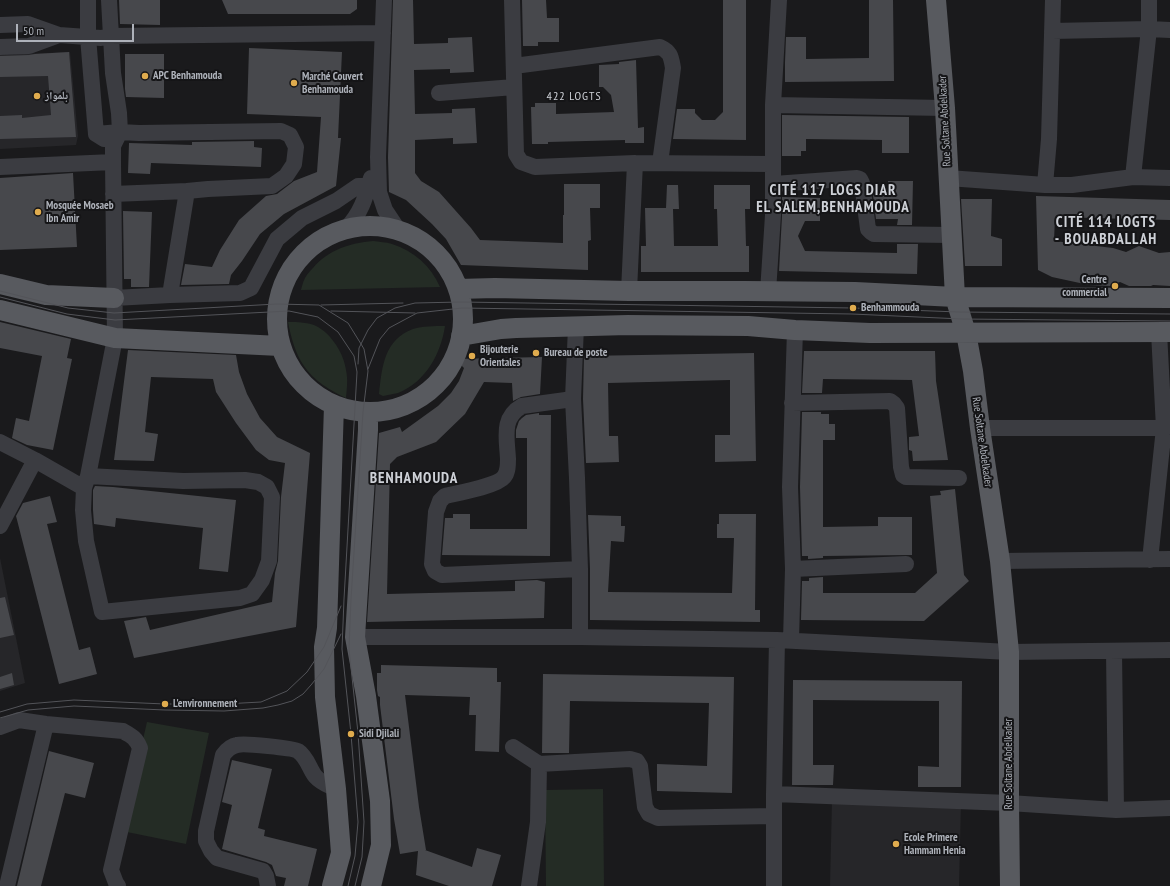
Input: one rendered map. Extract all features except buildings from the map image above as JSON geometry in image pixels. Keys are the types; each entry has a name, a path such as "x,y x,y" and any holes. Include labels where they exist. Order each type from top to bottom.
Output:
{"main road":[{"name":"Rue Soltane Abdelkader","path":"936,0 945,108 955,297 966,333 973,371 1000,561 1009,652 1010,886"},
{"path":"373,226 399,231 424,244 440,259 445,264 458,289 463,322 461,336 453,360 438,382 418,398 394,408 368,412 355,411 334,405 310,391 292,371 280,346 277,329 278,304 283,284 294,265 308,249 326,237 346,229 373,226"},
{"path":"0,284 46,295 114,298"},
{"path":"458,289 495,288 629,292 855,292 955,297 1170,298"},
{"path":"0,310 115,338 280,346"},
{"path":"461,336 501,329 628,325 748,326 795,330 870,333 1165,332"},
{"path":"332,886 341,853 336,789 325,697 324,647 327,628 334,405"},
{"path":"368,412 354,637 366,696 380,801 381,845 374,885"}],"street":[{"path":"88,0 88,38 96,134 117,139 139,133 282,131 290,135 296,147 294,164 286,176 272,186 113,194"},
{"path":"0,442 35,460 86,482 245,480 258,482 267,487 272,497 269,561 262,580 252,594 240,598 102,612 86,541 83,510 86,482 115,338 113,162 117,139 109,0"},
{"path":"384,0 378,157 379,192 385,210 399,231"},
{"path":"512,0 516,154 521,162 535,167 635,163 772,164"},
{"path":"768,292 773,215 773,105 779,0"},
{"path":"1045,185 1049,139 1053,0"},
{"path":"1133,177 1149,29 1149,0"},
{"path":"0,25 28,24 59,35 88,38 112,36 383,33"},
{"path":"1052,31 1170,30"},
{"path":"0,47 29,46 59,35"},
{"path":"514,66 660,47 666,50 671,57 672,68 660,163"},
{"path":"439,92 514,87"},
{"path":"773,105 945,108"},
{"path":"346,229 355,220 362,207 378,157"},
{"path":"0,167 113,162"},
{"path":"629,292 635,163"},
{"path":"948,178 1045,185 1072,185 1133,177 1170,178"},
{"path":"774,184 857,178 860,179 862,183 868,229 874,234 951,235"},
{"path":"114,298 240,293 251,288 277,239 302,218 336,201 358,186 369,186"},
{"path":"170,295 187,191"},
{"path":"576,326 573,399 580,569 580,637"},
{"path":"774,886 774,794 784,640 793,569 790,487 795,330"},
{"path":"1150,560 1167,427 1165,332"},
{"path":"573,399 522,406 509,416 506,428 508,468 504,477 492,484 445,496 440,501 436,512 432,564 435,572 442,575 580,569"},
{"path":"792,403 890,401 897,408 901,467 904,475 906,477 959,478"},
{"path":"980,428 1167,427"},
{"path":"0,526 35,460"},
{"path":"1000,561 1170,559"},
{"path":"793,569 906,564"},
{"path":"354,637 580,637 784,640 1009,652 1170,650"},
{"path":"1114,651 1116,810"},
{"path":"0,727 19,720 123,731 137,741 140,748 111,870 118,886"},
{"path":"7,886 46,724"},
{"path":"268,886 266,876 262,871 217,858 211,851 206,841 206,831 223,755 227,750 237,745 248,744 297,751 306,758 315,775 322,782 336,789"},
{"path":"513,747 539,764 630,759 637,761 640,766 645,807 649,814 658,818 774,816"},
{"path":"529,886 538,822 539,764"},
{"path":"774,794 1009,803 1116,810 1170,808"}],"shaded area":[{"name":"بلمواز","path":"70,52 78,136 76,145 0,149 0,55"},
{"path":"373,241 392,244 414,255 432,272 440,287 301,290 308,274 325,256 340,248"},
{"path":"288,322 314,325 323,330 332,340 340,351 345,364 347,373 346,398 323,385 308,371 296,350"},
{"path":"445,326 436,356 417,382 398,393 383,396 379,394 383,364 390,347 396,340 403,334 413,329"},
{"path":"0,558 25,683 0,691"},
{"path":"147,722 209,733 186,844 122,831"},
{"path":"603,789 604,886 546,886 545,790"},
{"name":"Ecole Primere Hammam Henia","path":"832,800 961,803 959,886 830,886"}],"tram line":[{"path":"0,291 68,308 114,313 277,304 319,305 348,323 364,349 368,371 363,412 349,649 358,733 364,822 362,857 355,886"},
{"path":"0,297 67,314 115,320 289,311 318,317 338,332 354,356 357,372 342,649 358,822 355,856 348,886"},
{"path":"358,364 359,348 368,330 377,318 395,308 415,303 461,302 853,308 959,312 1170,314"},
{"path":"321,305 403,303"},
{"path":"368,369 380,339 389,328 417,313 462,308 852,314 962,319 1170,321"},
{"path":"331,311 415,313"},
{"path":"0,712 27,704 74,700 165,704 224,704 261,702 287,691 307,672 324,647 341,606"},
{"path":"0,718 28,710 74,706 224,711 263,708 278,705 292,701 303,694 311,685 324,669 341,634"}],"place":[{"name":"APC Benhamouda","path":"145,76"},
{"name":"Marché Couvert Benhamouda","path":"294,83"},
{"name":"بلمواز","path":"37,96"},
{"name":"Mosquée Mosaeb Ibn Amir","path":"38,212"},
{"name":"Centre commercial","path":"1115,286"},
{"name":"Benhammouda","path":"853,308"},
{"name":"Bureau de poste","path":"536,353"},
{"name":"Bijouterie Orientales","path":"472,356"},
{"name":"L'environnement","path":"165,704"},
{"name":"Sidi Djilali","path":"351,734"},
{"name":"Ecole Primere Hammam Henia","path":"896,844"}],"district":[{"name":"422 LOGTS","path":"574,97"},
{"name":"CITÉ 117 LOGS DIAR EL SALEM,BENHAMOUDA","path":"833,200"},
{"name":"CITÉ 114 LOGTS - BOUABDALLAH","path":"1106,232"},
{"name":"BENHAMOUDA","path":"414,479"}]}
